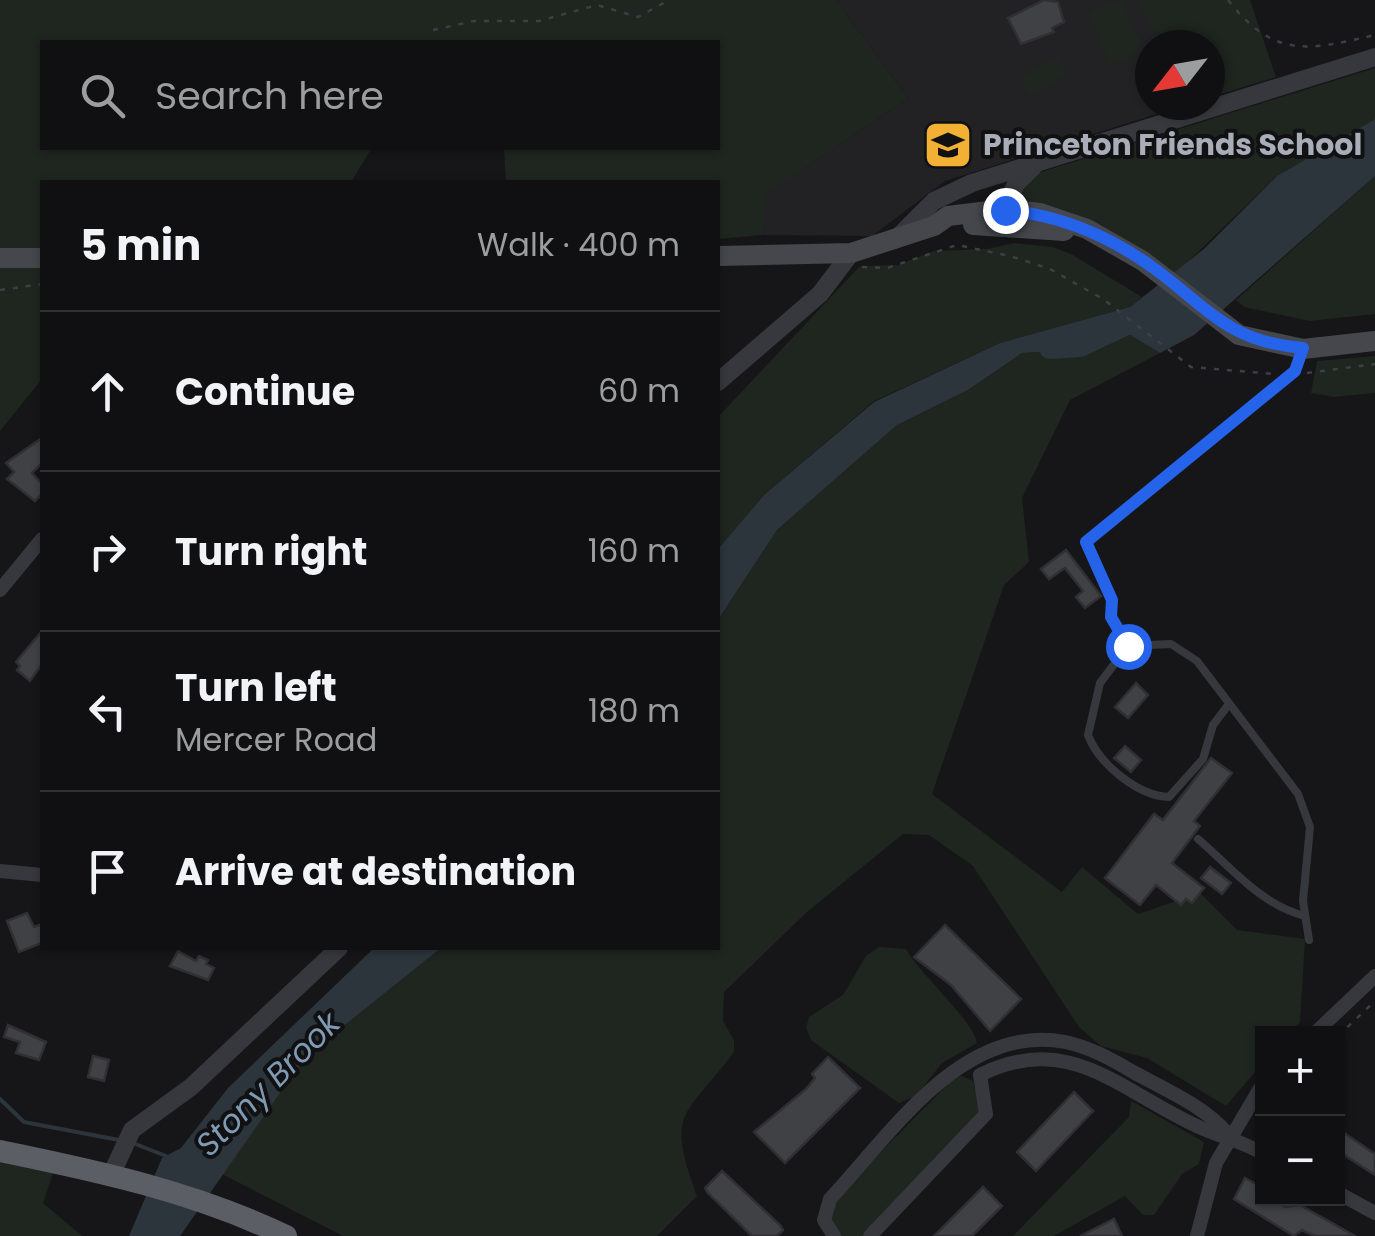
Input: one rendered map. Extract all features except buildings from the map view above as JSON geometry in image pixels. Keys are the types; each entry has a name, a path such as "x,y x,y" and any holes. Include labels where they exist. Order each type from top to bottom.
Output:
{"highway":[{"path":"0,1151 123,1177 221,1209 286,1236"}],"main road":[{"path":"720,256 848,260 934,226 1002,211 1048,228 1109,242 1144,261 1239,335 1303,348 1375,341"},
{"path":"0,258 40,258"}],"street":[{"path":"895,241 919,213 989,177 1375,57"},
{"path":"1002,211 1038,162"},
{"path":"989,177 1002,186 1002,211"},
{"path":"934,226 946,196"},
{"path":"720,380 820,294 848,260"},
{"path":"0,590 40,542"},
{"path":"0,871 40,875"},
{"path":"123,1177 119,1150 132,1130 191,1087 337,950"},
{"path":"1322,1026 1375,976"},
{"path":"1045,1057 1046,1040"},
{"path":"834,1236 824,1220 830,1199 947,1076 967,1062 1013,1043 1046,1040 1106,1056 1211,1114 1229,1135"},
{"path":"980,1075 1006,1063 1045,1057 1100,1072 1202,1129 1229,1135 1255,1149"},
{"path":"870,1236 986,1114 980,1075 967,1062"},
{"path":"1197,1236 1207,1188 1229,1135 1255,1096"},
{"path":"1345,1197 1375,1213"}],"lane":[{"path":"1128,646 1111,617 1112,600 1086,542 1295,371 1303,348"},
{"path":"1228,704 1212,726 1203,759 1170,797 1135,785 1114,770 1088,735 1100,683 1128,646 1161,643 1181,650 1206,670 1228,704 1281,768 1305,808 1311,849 1303,901 1309,940"},
{"path":"1198,839 1258,893 1284,911 1305,916"}],"path":[{"path":"606,7 607,0"},
{"path":"433,30 474,21 538,21 586,6 606,7 638,17 669,0"},
{"path":"1228,0 1260,32 1304,50 1375,35"},
{"path":"848,260 887,268 957,245 1050,269 1103,299 1191,367"},
{"path":"0,290 40,284"},
{"path":"1345,1030 1375,1002"}],"shaded area":[{"path":"0,0 836,0 908,98 766,194 763,235 720,239 720,180 506,180 504,150 720,150 720,40 40,40 40,150 371,150 352,180 40,180 40,381 0,431"},
{"name":"Princeton Friends School","path":"836,0 1216,0 1276,77 1225,92 1225,30 1135,30 1138,120 945,181 872,236 763,235 765,194 908,98"},
{"path":"1122,0 1135,32 1135,54 1110,65 1089,12"},
{"path":"1139,0 1250,0 1276,77 1225,92 1225,30 1152,30"},
{"path":"1058,56 1068,74 1029,96 1019,78"},
{"path":"1375,68 1375,119 1277,176 1175,274 1122,238 1022,202 1019,195 1038,173 1208,120 1225,120 1225,115"},
{"path":"1375,176 1375,314 1310,321 1244,307 1236,300"},
{"path":"1014,243 1053,247 1142,297 1130,307 1000,343 874,401 764,495 720,547 720,415 860,266 898,265 934,251 987,249"},
{"path":"1122,330 1160,353 1070,400 1022,498 1029,562 1004,585 932,794 1062,892 1082,867 1138,914 1200,893 1237,930 1305,939 1300,1022 1296,1026 1255,1026 1255,1072 1226,1106 1147,1058 1101,1046 1079,1027 973,866 929,835 903,834 807,912 724,992 723,1021 734,1040 734,1052 692,1104 682,1130 687,1168 697,1196 657,1236 343,1236 220,1173 305,1057 439,950 720,950 720,617 777,530 897,425 968,390 1022,353 1071,350"},
{"path":"1375,356 1375,393 1334,397 1311,393 1317,361"},
{"path":"879,947 906,949 967,1023 977,1043 942,1063 916,1096 899,1103 811,1040 806,1028 809,1017 843,995 866,956"},
{"path":"962,1076 973,1081 981,1110 971,1126 863,1236 839,1236 829,1224 832,1202 953,1079"},
{"path":"1131,1101 1204,1142 1199,1164 1182,1174 1154,1215 1143,1215 1125,1196 1054,1236 1013,1236 1129,1117"},
{"path":"0,1161 53,1173 43,1203 82,1236 0,1236"}],"water":[{"path":"1375,119 1375,176 1194,335 1160,353 1122,330 1071,350 1022,353 968,390 897,425 777,530 720,617 720,547 764,495 874,402 1000,343 1130,307 1204,249 1277,176"},
{"name":"Stony Brook","path":"372,950 439,950 305,1057 180,1236 129,1236 162,1158 181,1148 228,1088"}],"waterway":[{"name":"Stony Brook","path":"1050,348 1080,346 1137,319"},
{"path":"0,1099 24,1122 119,1140"},
{"path":"133,1143 171,1158"}],"place":[{"name":"Princeton Friends School","path":"948,145"}],"route":[{"path":"1005,210 1063,218 1098,234 1144,261 1224,327 1262,343 1303,348 1295,371 1086,542 1112,600 1111,617 1128,646"}]}
